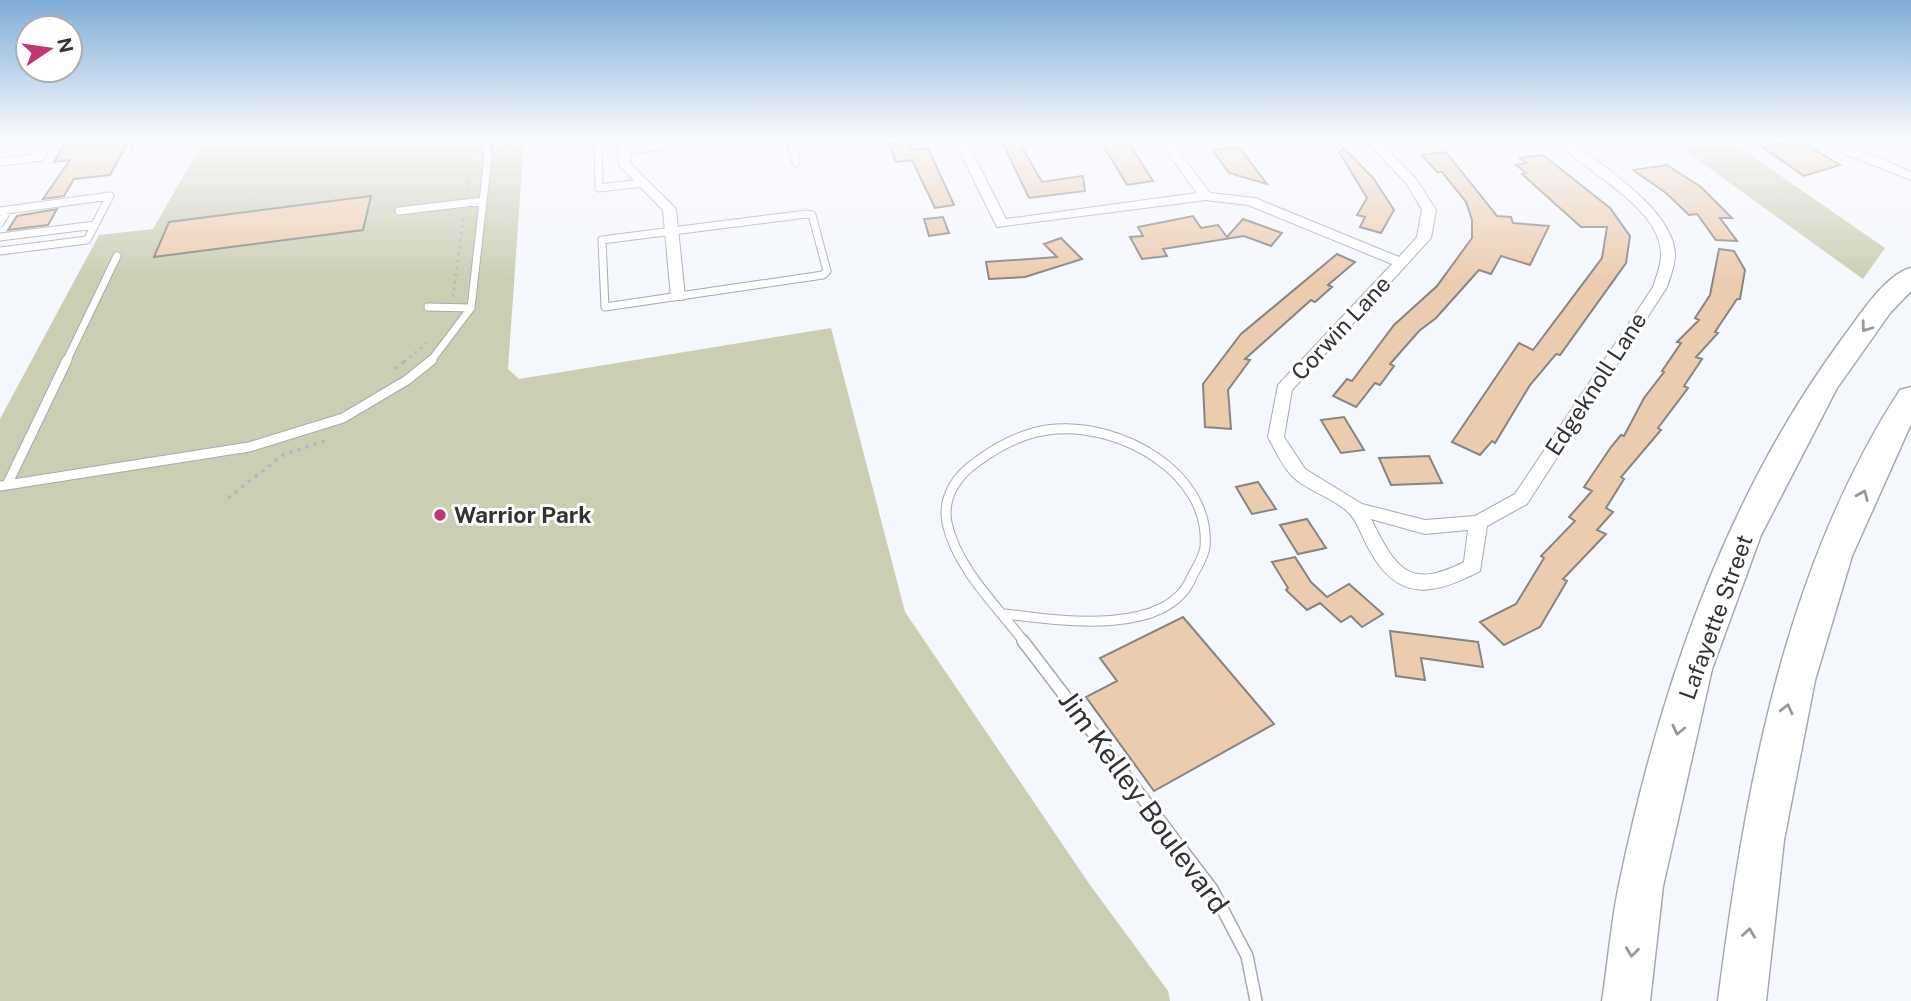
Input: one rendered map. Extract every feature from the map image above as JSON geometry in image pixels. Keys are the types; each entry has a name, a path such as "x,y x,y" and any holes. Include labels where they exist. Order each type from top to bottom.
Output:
{"highway":[{"name":"Lafayette Street","path":"1626,1001 1641,886 1693,669 1744,535 1824,385 1881,307 1911,275"},
{"path":"1742,1001 1748,938 1786,712 1827,574 1899,416 1911,397"}],"street":[{"path":"647,187 669,209 678,297"},
{"path":"983,187 1002,224 1206,196 1250,201 1403,263"},
{"path":"1199,187 1206,196"},
{"name":"Corwin Lane","path":"1357,509 1299,472 1276,437 1284,389 1403,263 1424,237 1429,210 1415,187"},
{"name":"Edgeknoll Lane","path":"1357,509 1425,527 1478,522 1521,499 1660,287 1669,253 1661,228 1618,187"},
{"path":"1357,509 1386,563 1398,576 1410,583 1448,582 1473,566 1478,522"}],"lane":[{"path":"3,486 249,447 344,418 407,380 437,356 471,308 485,187"},
{"path":"0,223 4,210 110,196 88,240 0,251"},
{"path":"398,211 483,201"},
{"path":"812,215 827,271 823,275 606,307 602,240 670,231 812,215"},
{"path":"0,237 95,225"},
{"path":"3,486 117,256"},
{"path":"428,307 471,308"},
{"name":"Jim Kelley Boulevard","path":"1006,614 1090,623 1149,612 1184,590 1205,551 1200,513 1188,489 1166,467 1134,443 1100,430 1059,427 1020,435 987,452 956,479 943,510 950,537 963,562 1006,614 1212,889 1238,931 1255,976 1256,1001"}],"path":[{"path":"449,308 453,298 467,187"},
{"path":"386,375 427,343"}],"green space":[{"name":"Warrior Park","path":"177,187 521,187 508,369 519,379 831,328 905,612 1090,885 1168,991 1170,1001 0,1001 0,419 99,235 153,229"},
{"path":"1735,187 1796,187 1885,248 1863,279"}],"building":[{"path":"52,187 69,187 64,196 43,199"},
{"path":"925,187 946,187 954,205 935,208"},
{"path":"1024,187 1084,187 1085,191 1029,198"},
{"path":"1360,187 1379,187 1394,210 1381,233 1360,227 1365,217 1357,215 1367,198"},
{"path":"1454,187 1474,187 1497,216 1511,217 1513,223 1549,226 1530,265 1501,256 1491,274 1479,270 1436,318 1419,331 1390,364 1394,366 1380,385 1375,383 1356,407 1333,396 1347,379 1352,381 1394,325 1437,286 1472,238 1472,220 1466,202"},
{"path":"1536,187 1583,187 1610,208 1630,236 1626,263 1560,355 1556,354 1530,385 1495,443 1492,441 1480,455 1452,442 1519,343 1533,350 1602,258 1607,227 1581,227"},
{"path":"1657,187 1701,187 1732,218 1720,218 1737,241 1716,240 1697,214 1689,215"},
{"path":"371,196 363,230 154,257 169,222"},
{"path":"57,209 48,225 8,230 17,216"},
{"path":"1193,216 1201,228 1218,225 1227,237 1243,219 1282,233 1271,246 1244,236 1163,249 1167,256 1142,259 1130,237 1143,236 1138,227"},
{"path":"943,217 949,233 929,236 924,219"},
{"path":"1061,238 1082,259 1025,277 989,279 986,262 1057,257 1044,244"},
{"path":"1719,249 1734,251 1745,270 1740,299 1737,299 1715,332 1718,333 1696,357 1702,359 1684,386 1688,388 1658,428 1661,430 1621,477 1624,479 1606,508 1613,512 1597,530 1606,534 1563,579 1567,581 1540,627 1504,645 1480,622 1516,604 1544,558 1541,556 1575,521 1569,517 1592,491 1584,487 1611,447 1621,435 1624,436 1644,398 1681,343 1677,342 1699,320 1695,318 1710,295"},
{"path":"1337,254 1355,262 1328,285 1332,287 1315,302 1311,300 1245,359 1250,360 1228,390 1231,429 1205,427 1203,384 1241,334"},
{"path":"1344,417 1364,450 1341,453 1321,420"},
{"path":"1429,456 1442,483 1391,485 1379,458"},
{"path":"1258,482 1276,509 1252,514 1236,487"},
{"path":"1307,519 1326,548 1298,554 1280,525"},
{"path":"1295,557 1311,582 1327,597 1349,584 1383,614 1362,627 1351,616 1341,622 1320,603 1307,610 1286,590 1288,588 1272,562"},
{"path":"1183,617 1274,724 1154,791 1086,697 1117,681 1100,658"},
{"path":"1390,631 1478,642 1483,667 1421,658 1425,680 1396,676"}],"place":[{"name":"Warrior Park","path":"440,515"}]}
